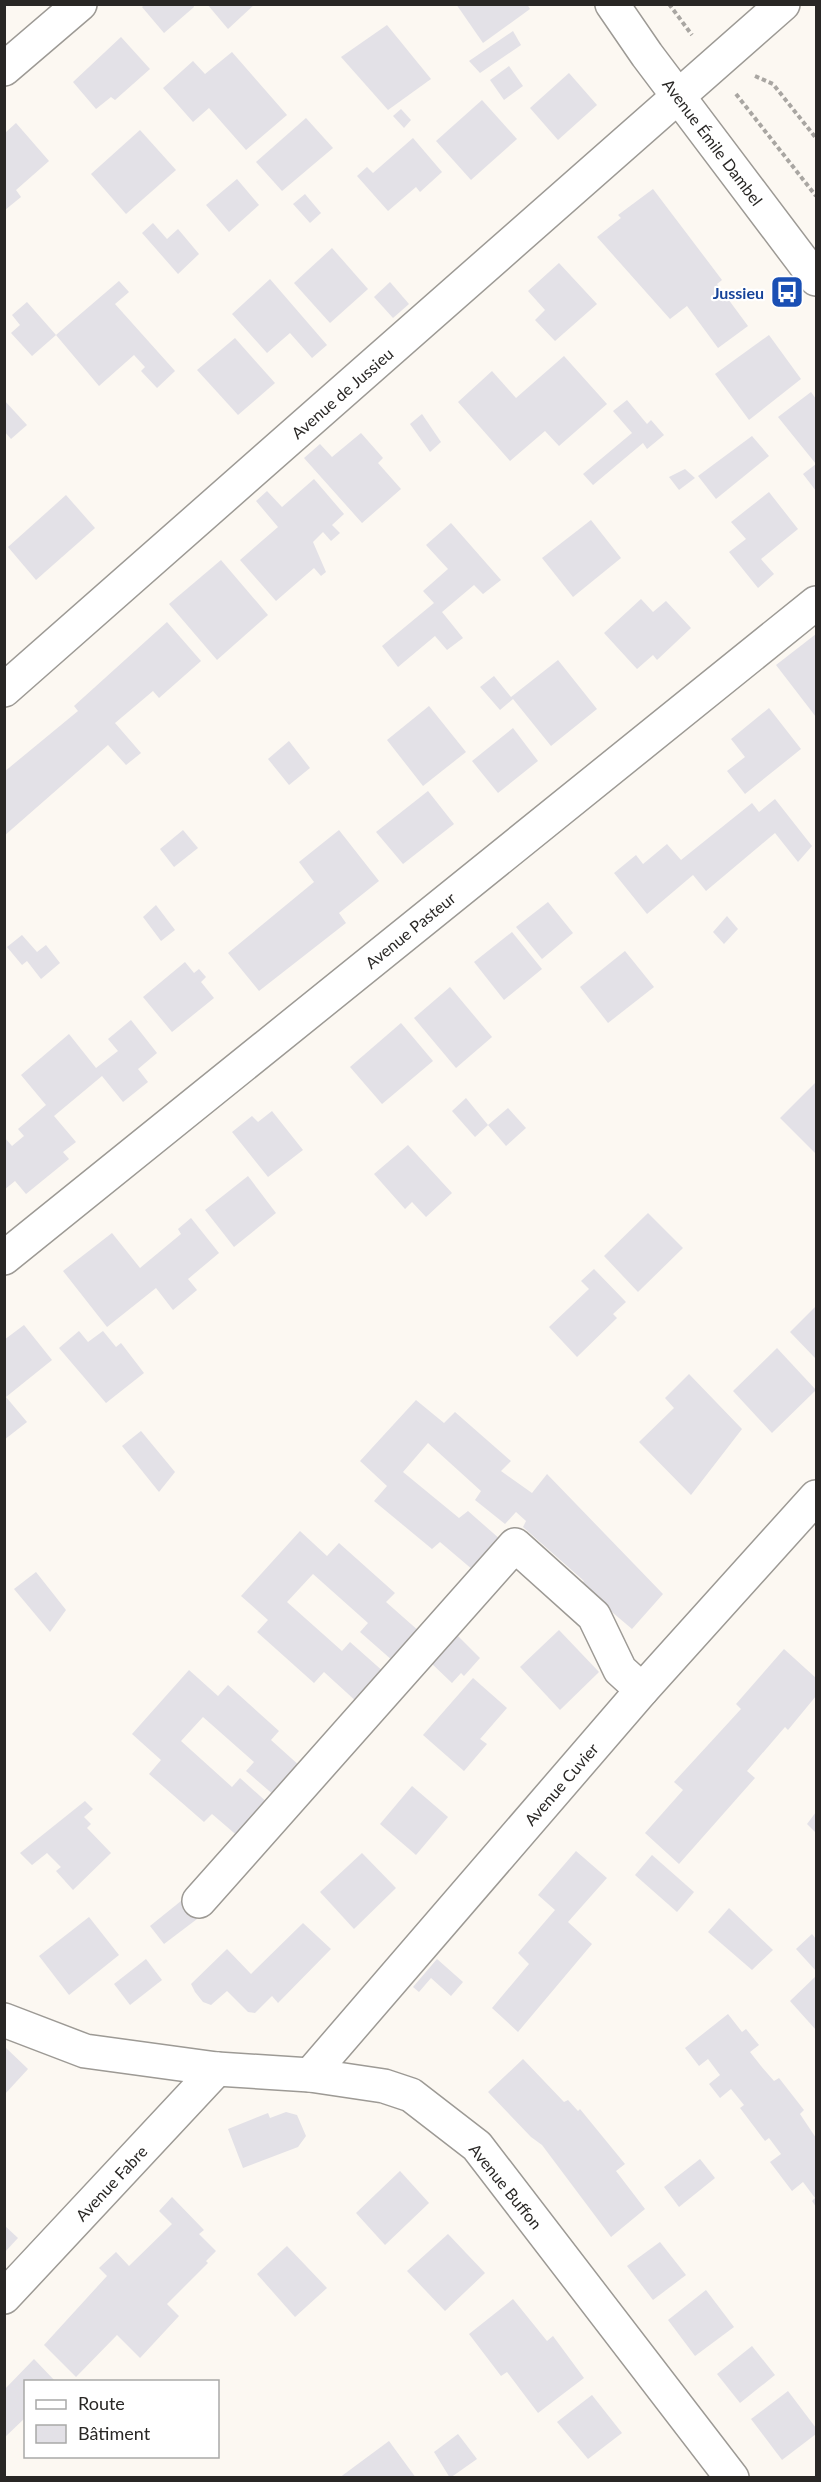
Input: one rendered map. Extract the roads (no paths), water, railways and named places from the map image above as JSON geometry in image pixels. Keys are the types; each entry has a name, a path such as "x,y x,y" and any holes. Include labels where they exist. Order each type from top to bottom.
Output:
{"street":[{"path":"4,69 80,4"},
{"name":"Avenue Émile Dambel","path":"612,4 816,279"},
{"name":"Avenue de Jussieu","path":"4,690 783,4"},
{"name":"Avenue Pasteur","path":"4,1258 816,603"},
{"name":"Avenue Cuvier","path":"310,2074 642,1690 816,1497"},
{"path":"199,1901 515,1545 594,1616 620,1670 642,1690"},
{"name":"Avenue Buffon","path":"4,2020 86,2051 217,2069 310,2074 384,2086 411,2095 477,2146 732,2478"},
{"name":"Avenue Fabre","path":"4,2297 217,2069"}],"place":[{"name":"Jussieu","path":"787,292"}]}
